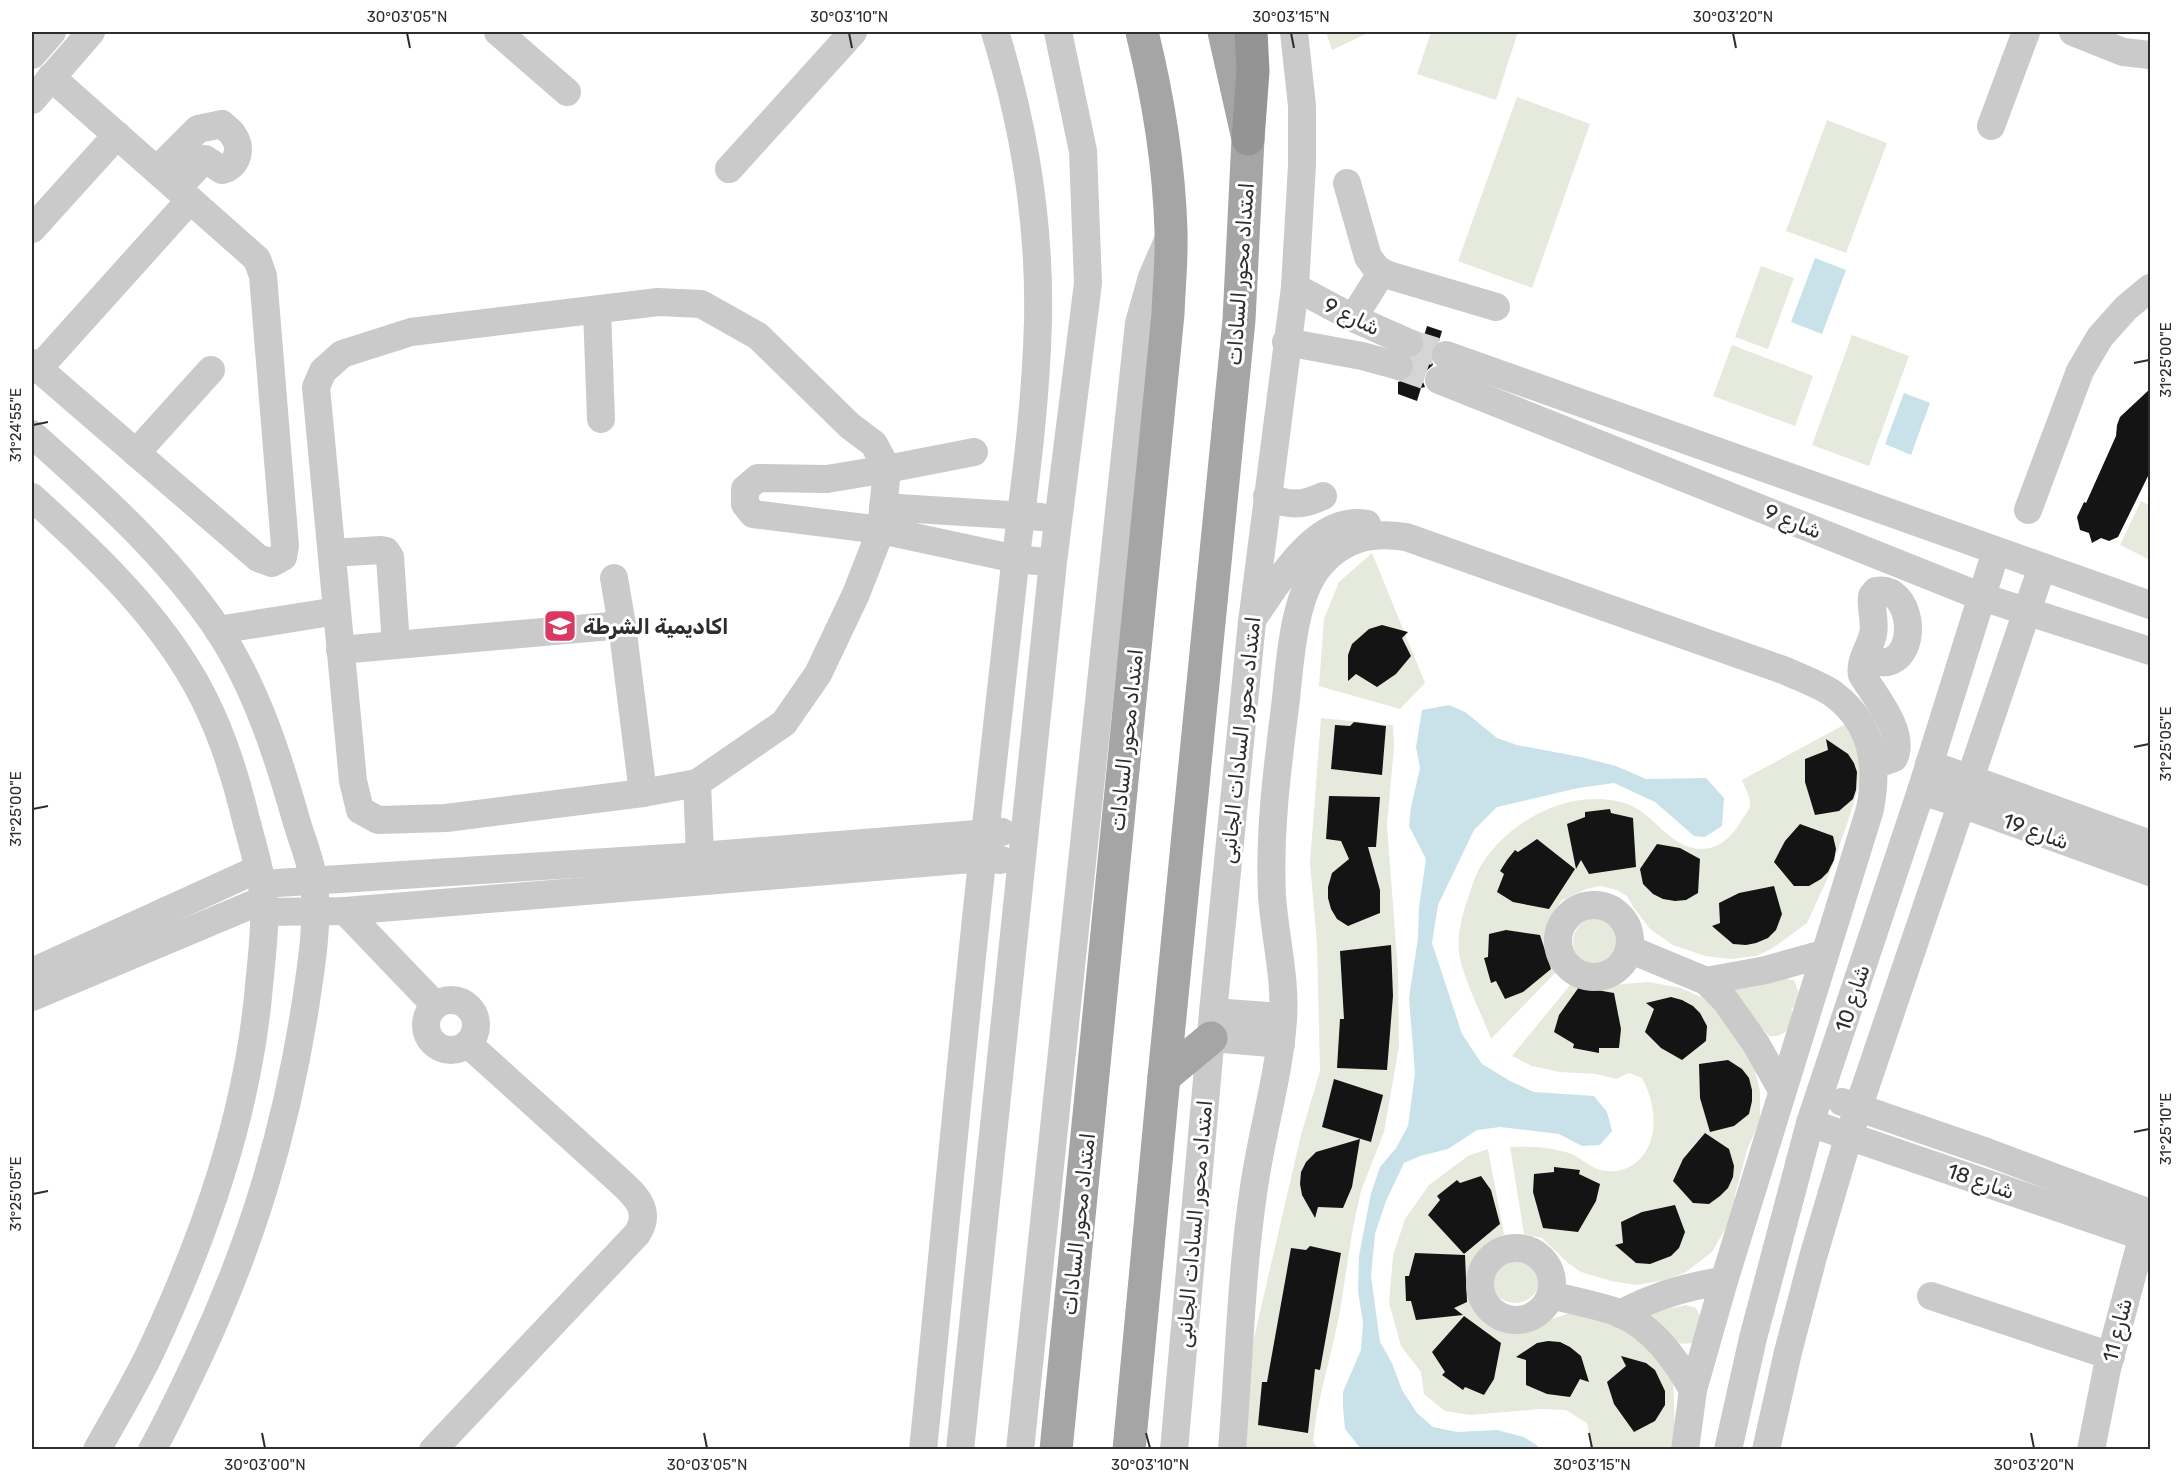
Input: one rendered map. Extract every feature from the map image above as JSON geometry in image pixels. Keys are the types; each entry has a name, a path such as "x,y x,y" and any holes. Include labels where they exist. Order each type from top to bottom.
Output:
{"highway":[{"path":"1248,139 1253,71 1251,32"}],"main road":[{"name":"امتداد محور السادات","path":"1056,1449 1168,314 1171,233 1166,152 1142,32"},
{"name":"امتداد محور السادات","path":"1129,1449 1239,320 1248,139 1224,32"},
{"path":"1164,1077 1212,1025"}],"street":[{"path":"32,55 52,32"},
{"path":"32,100 91,32"},
{"path":"498,32 567,92"},
{"path":"729,168 853,32"},
{"path":"923,1449 984,845 1022,515 1036,359 1038,277 1034,216 1025,152 1013,92 995,32"},
{"path":"960,1449 1024,826 1058,519 1088,283 1083,151 1059,32"},
{"name":"امتداد محور السادات الجانبى","path":"1174,1449 1212,1025 1252,622 1286,342 1295,287 1302,165 1302,118 1294,32"},
{"path":"1992,126 2026,32"},
{"path":"2073,32 2123,52 2151,55"},
{"path":"51,77 257,259 263,276 285,546 283,557 272,563 258,558 35,366 174,186"},
{"path":"34,221 117,135"},
{"path":"1347,183 1371,263 1382,272 1496,307"},
{"path":"1020,1449 1139,323 1152,277 1171,233"},
{"path":"1353,318 1382,272"},
{"name":"شارع 9","path":"1286,342 1324,348 1404,355 1353,318 1295,287"},
{"path":"2028,510 2080,371 2100,338 2126,308 2151,288"},
{"path":"658,302 701,304 758,336 850,426 874,444 887,470 882,518 856,594 818,675 784,723 698,783 643,793 446,818 378,820 360,810 353,781 316,387 323,371 342,354 411,332 597,310 658,302"},
{"path":"597,310 601,419"},
{"name":"شارع 9","path":"2151,605 1835,492 1442,368 1821,532 1982,597 2151,651"},
{"path":"136,453 211,370"},
{"path":"32,435 92,487 156,550 188,588 218,630 239,666 277,755 314,882 316,910 307,993 285,1115 269,1174 226,1299 166,1425 152,1449"},
{"path":"974,452 887,470 827,479 758,478 745,489 745,504 753,514 882,518 1022,515 1058,519"},
{"path":"1821,532 1835,492"},
{"path":"1257,578 1327,502 1313,501 1295,504 1267,496"},
{"path":"32,498 80,541 127,589 149,614 189,671 225,748 240,794 262,891 257,1014 248,1072 231,1143 209,1213 150,1352 97,1449"},
{"path":"882,518 1016,559 1053,562"},
{"path":"1252,622 1295,560 1323,535 1342,525 1360,522 1373,527 1377,534"},
{"path":"1232,1449 1246,1245 1254,1186 1282,1031 1281,970 1272,896 1272,855 1277,768 1294,627 1308,585 1319,566 1345,545 1377,534 1406,537 1809,682 1831,693 1850,709 1864,730 1871,749 1874,787 1870,809 1823,954 1724,1281 1694,1390 1684,1449"},
{"path":"332,554 386,551 390,557 396,645"},
{"name":"شارع 10","path":"1728,1449 1753,1338 1810,1123 1921,791 1996,551"},
{"name":"شارع 10","path":"1766,1449 1813,1257 1849,1135 2042,567"},
{"path":"614,578 643,793"},
{"path":"218,630 337,611"},
{"path":"340,650 622,625"},
{"path":"1863,661 1862,675 1886,712 1897,747 1894,758 1874,765"},
{"name":"شارع 19","path":"1929,764 1966,791 2151,872"},
{"path":"698,783 700,856"},
{"name":"شارع 19","path":"1921,791 1966,791 2151,844"},
{"path":"32,997 262,891 316,910 345,910 984,845 1024,826"},
{"path":"32,972 262,891 314,882 700,856 984,845 1004,860 1021,865"},
{"path":"345,910 435,1005 445,1000 456,999 467,1004 474,1013 477,1024 475,1035 468,1044 614,1175 636,1197 644,1215 643,1226 637,1233 444,1446"},
{"path":"1629,949 1707,981 1725,1000 1756,1044 1782,1090"},
{"path":"1707,981 1766,970 1823,954"},
{"path":"1212,1025 1282,1031"},
{"name":"شارع 18","path":"1820,1094 1858,1107 2148,1225"},
{"name":"شارع 18","path":"1810,1123 2148,1225"},
{"name":"شارع 11","path":"2091,1449 2111,1356 2148,1225"},
{"path":"1620,1314 1670,1291 1697,1284 1724,1281"},
{"path":"1551,1295 1620,1314 1643,1328 1663,1346 1680,1367 1694,1390"},
{"path":"1931,1296 2111,1356"}],"shaded area":[{"path":"1326,32 1370,32 1332,50"},
{"path":"1431,32 1518,32 1496,100 1417,74"},
{"path":"1517,97 1590,124 1532,288 1458,261"},
{"path":"1827,120 1887,143 1846,253 1786,231"},
{"path":"1761,266 1794,278 1768,349 1735,337"},
{"path":"1852,335 1909,356 1869,466 1812,445"},
{"path":"1732,345 1813,376 1795,426 1713,396"},
{"path":"2141,501 2150,506 2150,560 2120,545"},
{"path":"1372,553 1425,683 1400,709 1319,686 1324,619 1339,582"},
{"path":"1321,718 1393,725 1394,746 1387,825 1398,972 1399,1046 1384,1132 1361,1191 1353,1227 1339,1317 1317,1411 1313,1441 1318,1449 1235,1450 1247,1368 1301,1135 1320,1071 1317,944 1310,863"},
{"path":"1851,721 1863,773 1829,875 1807,923 1773,948 1756,956 1731,959 1705,956 1673,945 1650,929 1627,896 1617,890 1600,886 1586,889 1561,901 1554,912 1547,940 1553,961 1559,969 1491,1039 1464,974 1459,953 1459,934 1473,882 1483,862 1510,833 1543,811 1581,800 1601,799 1632,806 1680,843 1702,849 1715,847 1730,836 1749,808 1750,800 1742,780"},
{"path":"1593,917 1603,917 1616,924 1623,937 1623,947 1616,960 1603,967 1593,967 1584,963 1577,956 1573,947 1573,937 1577,928 1584,921"},
{"path":"1779,978 1794,980 1799,993 1799,1006 1791,1009 1796,1016 1783,1034 1769,1036 1727,991"},
{"path":"1575,979 1599,986 1649,982 1681,988 1701,997 1726,1017 1755,1070 1760,1091 1760,1121 1748,1147 1735,1195 1733,1215 1712,1252 1686,1272 1666,1280 1636,1285 1611,1281 1581,1272 1542,1238 1524,1234 1510,1147 1540,1147 1562,1151 1593,1167 1611,1171 1636,1163 1647,1149 1653,1132 1652,1108 1642,1078 1629,1073 1616,1079 1596,1074 1560,1072 1532,1066 1512,1056"},
{"path":"1488,1149 1504,1234 1477,1261 1472,1281 1475,1306 1491,1322 1514,1333 1533,1330 1552,1319 1580,1310 1634,1331 1673,1373 1675,1436 1672,1449 1589,1449 1591,1444 1587,1423 1566,1410 1541,1409 1470,1415 1445,1411 1424,1394 1421,1372 1401,1346 1389,1303 1393,1256 1405,1219 1429,1185 1468,1156"},
{"path":"1510,1253 1520,1253 1533,1260 1540,1273 1540,1283 1533,1296 1520,1303 1510,1303 1501,1299 1494,1292 1490,1283 1490,1273 1494,1264 1501,1257"},
{"path":"1686,1305 1696,1308 1702,1320 1692,1343 1677,1343 1671,1340 1645,1314"}],"water":[{"path":"1815,258 1846,270 1822,334 1791,322"},
{"path":"1904,393 1930,403 1911,455 1885,444"},
{"path":"1449,705 1465,712 1497,738 1517,745 1616,766 1646,779 1706,778 1724,798 1722,826 1705,837 1694,836 1655,802 1614,783 1578,788 1497,807 1474,830 1438,905 1432,943 1462,1034 1482,1064 1534,1092 1594,1096 1607,1112 1612,1131 1600,1145 1582,1146 1559,1134 1500,1127 1477,1130 1448,1149 1420,1156 1404,1163 1386,1201 1375,1234 1371,1276 1380,1342 1392,1363 1402,1390 1417,1413 1433,1427 1457,1432 1497,1430 1524,1437 1539,1449 1361,1449 1345,1429 1343,1392 1361,1350 1363,1323 1358,1291 1359,1256 1371,1193 1380,1167 1396,1148 1408,1126 1415,1073 1409,998 1426,859 1409,826 1420,768 1416,747 1422,710"}],"building":[{"path":"1427,326 1442,331 1439,341 1431,349 1430,357 1433,365 1424,373 1425,387 1421,388 1417,401 1398,394 1398,382 1410,378 1415,371 1413,359 1419,356 1424,349"},
{"path":"2151,388 2151,470 2118,537 2109,541 2101,538 2092,543 2089,533 2080,530 2077,517 2084,502 2086,503 2116,436 2120,417"},
{"path":"1382,625 1408,632 1402,638 1411,656 1396,674 1377,687 1356,674 1348,681 1348,655 1352,644 1369,629"},
{"path":"1354,722 1386,726 1382,775 1331,769 1335,725 1350,726"},
{"path":"1826,739 1848,754 1854,763 1857,772 1856,790 1853,799 1839,811 1815,815 1805,782 1805,759 1828,750"},
{"path":"1329,796 1380,797 1376,847 1368,847 1380,890 1380,913 1348,926 1337,919 1328,898 1332,873 1349,859 1341,841 1326,839"},
{"path":"1610,809 1611,813 1633,818 1636,867 1589,874 1581,860 1576,869 1567,824 1585,817 1585,812"},
{"path":"1800,824 1833,836 1836,849 1828,872 1809,886 1794,886 1774,862 1785,841"},
{"path":"1537,839 1575,869 1549,909 1513,902 1497,892 1504,874 1500,871 1507,860 1515,850 1518,852"},
{"path":"1657,844 1680,848 1700,859 1698,893 1686,900 1675,901 1653,894 1643,884 1640,869"},
{"path":"1774,886 1782,914 1776,930 1768,938 1746,945 1733,944 1712,926 1720,923 1719,903 1739,893"},
{"path":"1506,930 1540,935 1551,969 1523,992 1505,999 1496,981 1491,983 1484,958 1488,957 1489,934"},
{"path":"1391,945 1393,996 1387,1070 1337,1068 1340,1019 1344,1019 1340,951"},
{"path":"1579,987 1614,993 1621,1029 1619,1048 1599,1048 1599,1053 1573,1048 1574,1044 1554,1032 1559,1015"},
{"path":"1671,997 1693,1006 1707,1026 1706,1041 1682,1060 1661,1048 1645,1032 1654,1009 1646,1003"},
{"path":"1728,1060 1742,1069 1749,1078 1752,1101 1749,1114 1734,1126 1710,1132 1700,1098 1699,1064"},
{"path":"1334,1079 1383,1095 1371,1142 1322,1127"},
{"path":"1705,1133 1729,1149 1734,1166 1733,1177 1728,1188 1709,1204 1693,1203 1673,1181 1683,1159"},
{"path":"1360,1139 1352,1187 1343,1208 1318,1207 1315,1218 1302,1195 1300,1184 1301,1172 1306,1162 1316,1152"},
{"path":"1554,1167 1580,1170 1579,1174 1600,1184 1596,1201 1578,1232 1543,1228 1533,1192 1534,1174 1554,1172"},
{"path":"1481,1176 1491,1190 1500,1224 1464,1254 1428,1215 1440,1200 1437,1196 1457,1180 1460,1183"},
{"path":"1675,1205 1685,1232 1679,1248 1671,1256 1650,1264 1636,1263 1615,1245 1623,1243 1621,1222 1642,1212"},
{"path":"1310,1246 1341,1253 1320,1370 1315,1369 1308,1433 1258,1425 1262,1382 1267,1382 1291,1248 1306,1250"},
{"path":"1415,1253 1465,1255 1467,1302 1454,1308 1463,1315 1416,1320 1411,1301 1406,1301 1405,1276 1409,1276"},
{"path":"1464,1316 1501,1343 1494,1379 1484,1395 1465,1387 1463,1390 1442,1375 1445,1372 1432,1352"},
{"path":"1560,1342 1581,1356 1589,1382 1580,1379 1570,1397 1547,1394 1526,1385 1526,1360 1516,1357 1537,1343"},
{"path":"1621,1356 1646,1363 1655,1370 1665,1391 1665,1405 1655,1421 1634,1432 1614,1404 1607,1382 1626,1366"}],"tunnel":[{"path":"1409,343 1446,355"},
{"path":"1399,366 1439,380"}],"place":[{"name":"اكاديمية الشرطة","path":"560,626"}]}
